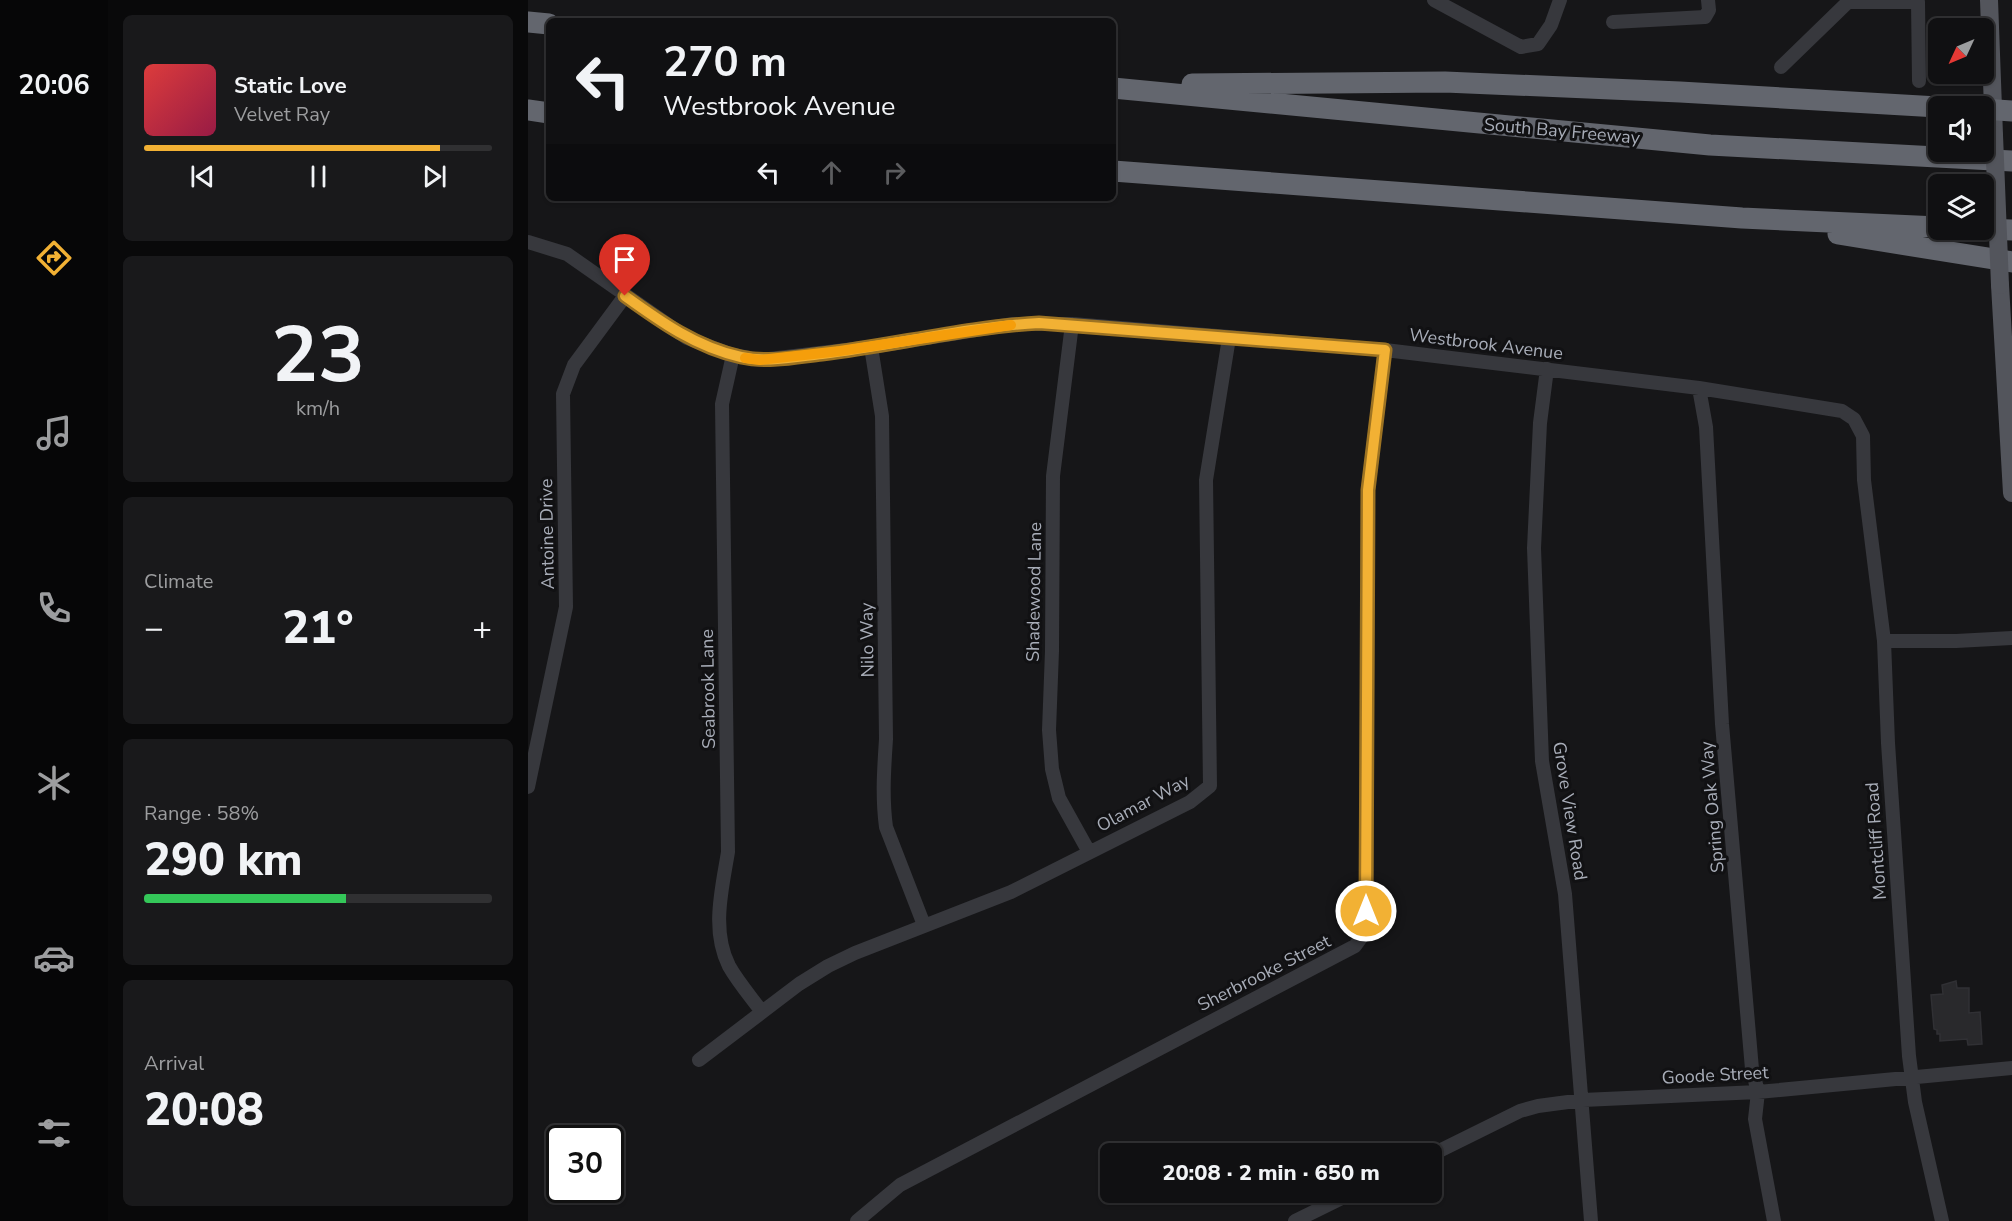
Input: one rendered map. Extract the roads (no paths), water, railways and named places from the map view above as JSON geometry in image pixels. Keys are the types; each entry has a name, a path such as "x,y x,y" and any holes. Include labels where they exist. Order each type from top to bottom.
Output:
{"highway":[{"path":"528,22 546,24"},
{"path":"1116,86 1445,82 1928,105"},
{"name":"South Bay Freeway","path":"1116,86 1710,145 2012,160"},
{"path":"528,110 546,112"},
{"path":"1116,171 1742,218 1928,227"},
{"path":"1742,218 2012,262"},
{"path":"1994,229 2012,230"}],"main road":[{"path":"1989,0 1996,110 1994,135 2000,285 2012,493"}],"street":[{"path":"1434,0 1521,47 1538,44 1551,25 1560,0"},
{"path":"1613,22 1705,17 1709,10 1708,0"},
{"path":"1781,67 1848,1 1918,2 1919,81"},
{"name":"Westbrook Avenue","path":"528,243 567,254 687,338 733,355 760,360 872,347 1013,324 1072,324 1385,350 1699,388 1842,411 1854,419 1863,436 1863,457"},
{"name":"Antoine Drive","path":"528,787 566,607 563,394 574,365 625,296"},
{"name":"Shadewood Lane","path":"1072,324 1053,476 1049,744 1059,798 1089,852"},
{"name":"Olamar Way","path":"699,1060 762,1011 828,966 924,925 1011,892 1190,802 1210,786 1206,480 1229,338"},
{"name":"Nilo Way","path":"872,347 882,416 886,739 882,792 886,827 924,925"},
{"name":"Sherbrooke Street","path":"857,1221 900,1185 1355,946 1363,935 1366,920 1368,490 1385,350"},
{"name":"Seabrook Lane","path":"733,355 722,404 728,852 718,912 721,944 729,966 762,1011"},
{"name":"Grove View Road","path":"1547,369 1540,423 1534,548 1542,761 1565,894 1591,1221"},
{"name":"Spring Oak Way","path":"1699,388 1706,427 1725,751 1752,1069 1758,1092 1755,1119 1774,1221"},
{"name":"Montcliff Road","path":"1863,457 1884,641 1888,744 1908,1045 1915,1102 1942,1221"},
{"path":"1884,641 1956,642 2012,638"},
{"name":"Goode Street","path":"1442,1150 1520,1111 1538,1106 1583,1100 1758,1092 2012,1068"},
{"path":"1295,1221 1332,1203"}]}
